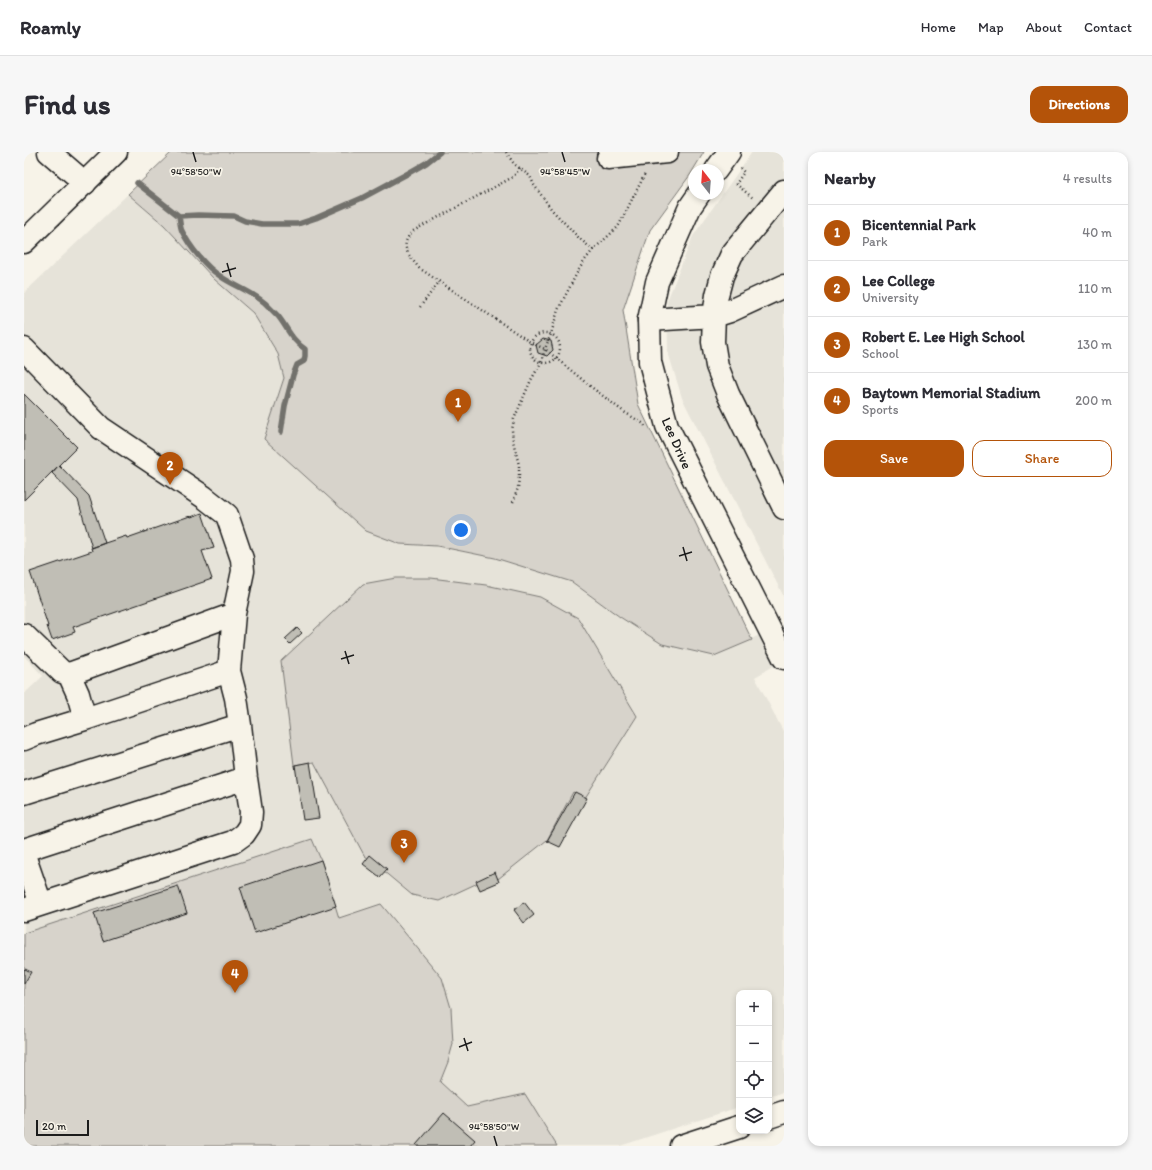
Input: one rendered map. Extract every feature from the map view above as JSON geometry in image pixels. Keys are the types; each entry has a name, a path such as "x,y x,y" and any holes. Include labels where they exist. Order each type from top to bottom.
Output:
{"main road":[{"path":"49,152 85,183"},
{"path":"24,242 116,152"},
{"path":"608,158 661,152"},
{"path":"784,191 732,254 722,276 717,296 714,316 713,342 717,366 728,394 784,508"},
{"name":"Lee Drive","path":"695,200 690,207 657,282 649,320 650,362 667,426 784,658"},
{"path":"649,320 714,316 730,311 784,286"},
{"path":"24,349 100,428 204,497 228,515 242,559 243,571 234,614 229,671 236,698 251,812 250,825 244,834 233,842 32,907 34,883 24,854"},
{"path":"24,635 62,672 69,674 234,614"},
{"path":"24,739 229,671"},
{"path":"69,674 78,694 84,719"},
{"path":"24,793 240,725"},
{"path":"24,850 246,778"},
{"path":"772,1116 784,1112"},
{"path":"681,1146 736,1128"}],"path":[{"path":"506,152 514,164 530,176 534,185 552,210 593,250"},
{"path":"514,502 518,488 519,465 512,436 514,419 531,380 541,363 558,310 585,260 593,250 618,227 661,152"},
{"path":"721,158 744,172 736,184 768,210"},
{"path":"520,168 513,177 413,231 405,244 406,251 419,268 530,342 545,348 590,386 624,412 644,424 647,428"},
{"path":"420,308 439,282"},
{"path":"546,333 551,334 560,344 557,358 549,363 541,363 536,361 532,358 529,348 530,342 536,335 546,333"}],"shaded area":[{"path":"172,152 704,152 697,164 688,164 688,178 650,230 623,310 638,404 752,640 714,656 662,644 620,617 572,582 495,558 437,546 400,544 366,531 264,439 284,378 278,354 253,313 214,279 164,225 128,194"},
{"path":"752,152 784,152 784,597 682,398 668,352 667,301 693,236 718,200 724,200 724,192"},
{"path":"128,194 164,225 214,279 253,313 278,354 284,378 264,439 400,544 437,546 495,558 572,582 620,617 662,644 714,656 784,624 784,660 755,677 784,733 784,1092 772,1096 772,990 736,990 736,1108 620,1146 24,1146 24,694 43,676 24,656 24,293"},
{"path":"396,578 431,578 486,585 540,597 578,618 637,716 585,798 573,792 547,840 498,879 495,875 439,901 412,895 364,855 314,762 294,765 281,661 363,584"},
{"path":"312,839 321,860 339,918 381,904 442,978 451,1008 453,1044 440,1082 467,1107 525,1094 557,1146 24,1146 24,933"}],"building":[{"path":"543,339 551,341 553,350 547,356 538,353 536,345"},
{"path":"24,394 77,447 24,500"},
{"path":"59,465 89,496 105,543 92,548 78,500 52,473"},
{"path":"202,513 214,548 202,551 212,579 73,627 75,632 52,640 30,572 92,551 91,548 105,543 126,536 127,538"},
{"path":"297,628 302,633 290,644 285,639"},
{"path":"310,762 319,818 303,820 295,765"},
{"path":"575,792 587,798 560,847 547,841"},
{"path":"370,855 387,869 380,877 363,864"},
{"path":"321,860 336,906 255,933 240,887"},
{"path":"495,872 499,882 480,890 476,881"},
{"path":"178,886 187,913 103,941 94,913"},
{"path":"524,902 534,915 524,923 514,910"},
{"path":"25,969 31,972 24,984 24,970"},
{"path":"444,1113 475,1140 470,1146 417,1146 416,1145"}],"waterway":[{"path":"137,183 179,216 234,216 245,221 262,224 298,224 316,218 362,198 426,163 440,152"},
{"path":"179,216 181,228 185,237 204,262 220,276 254,295 265,303 278,316 300,346 305,349 304,361 297,365 293,375 285,406 281,432"}],"place":[{"name":"Bicentennial Park","path":"458,422"},
{"name":"Lee College","path":"170,485"},
{"name":"Robert E. Lee High School","path":"404,863"},
{"name":"Baytown Memorial Stadium","path":"235,993"}]}
